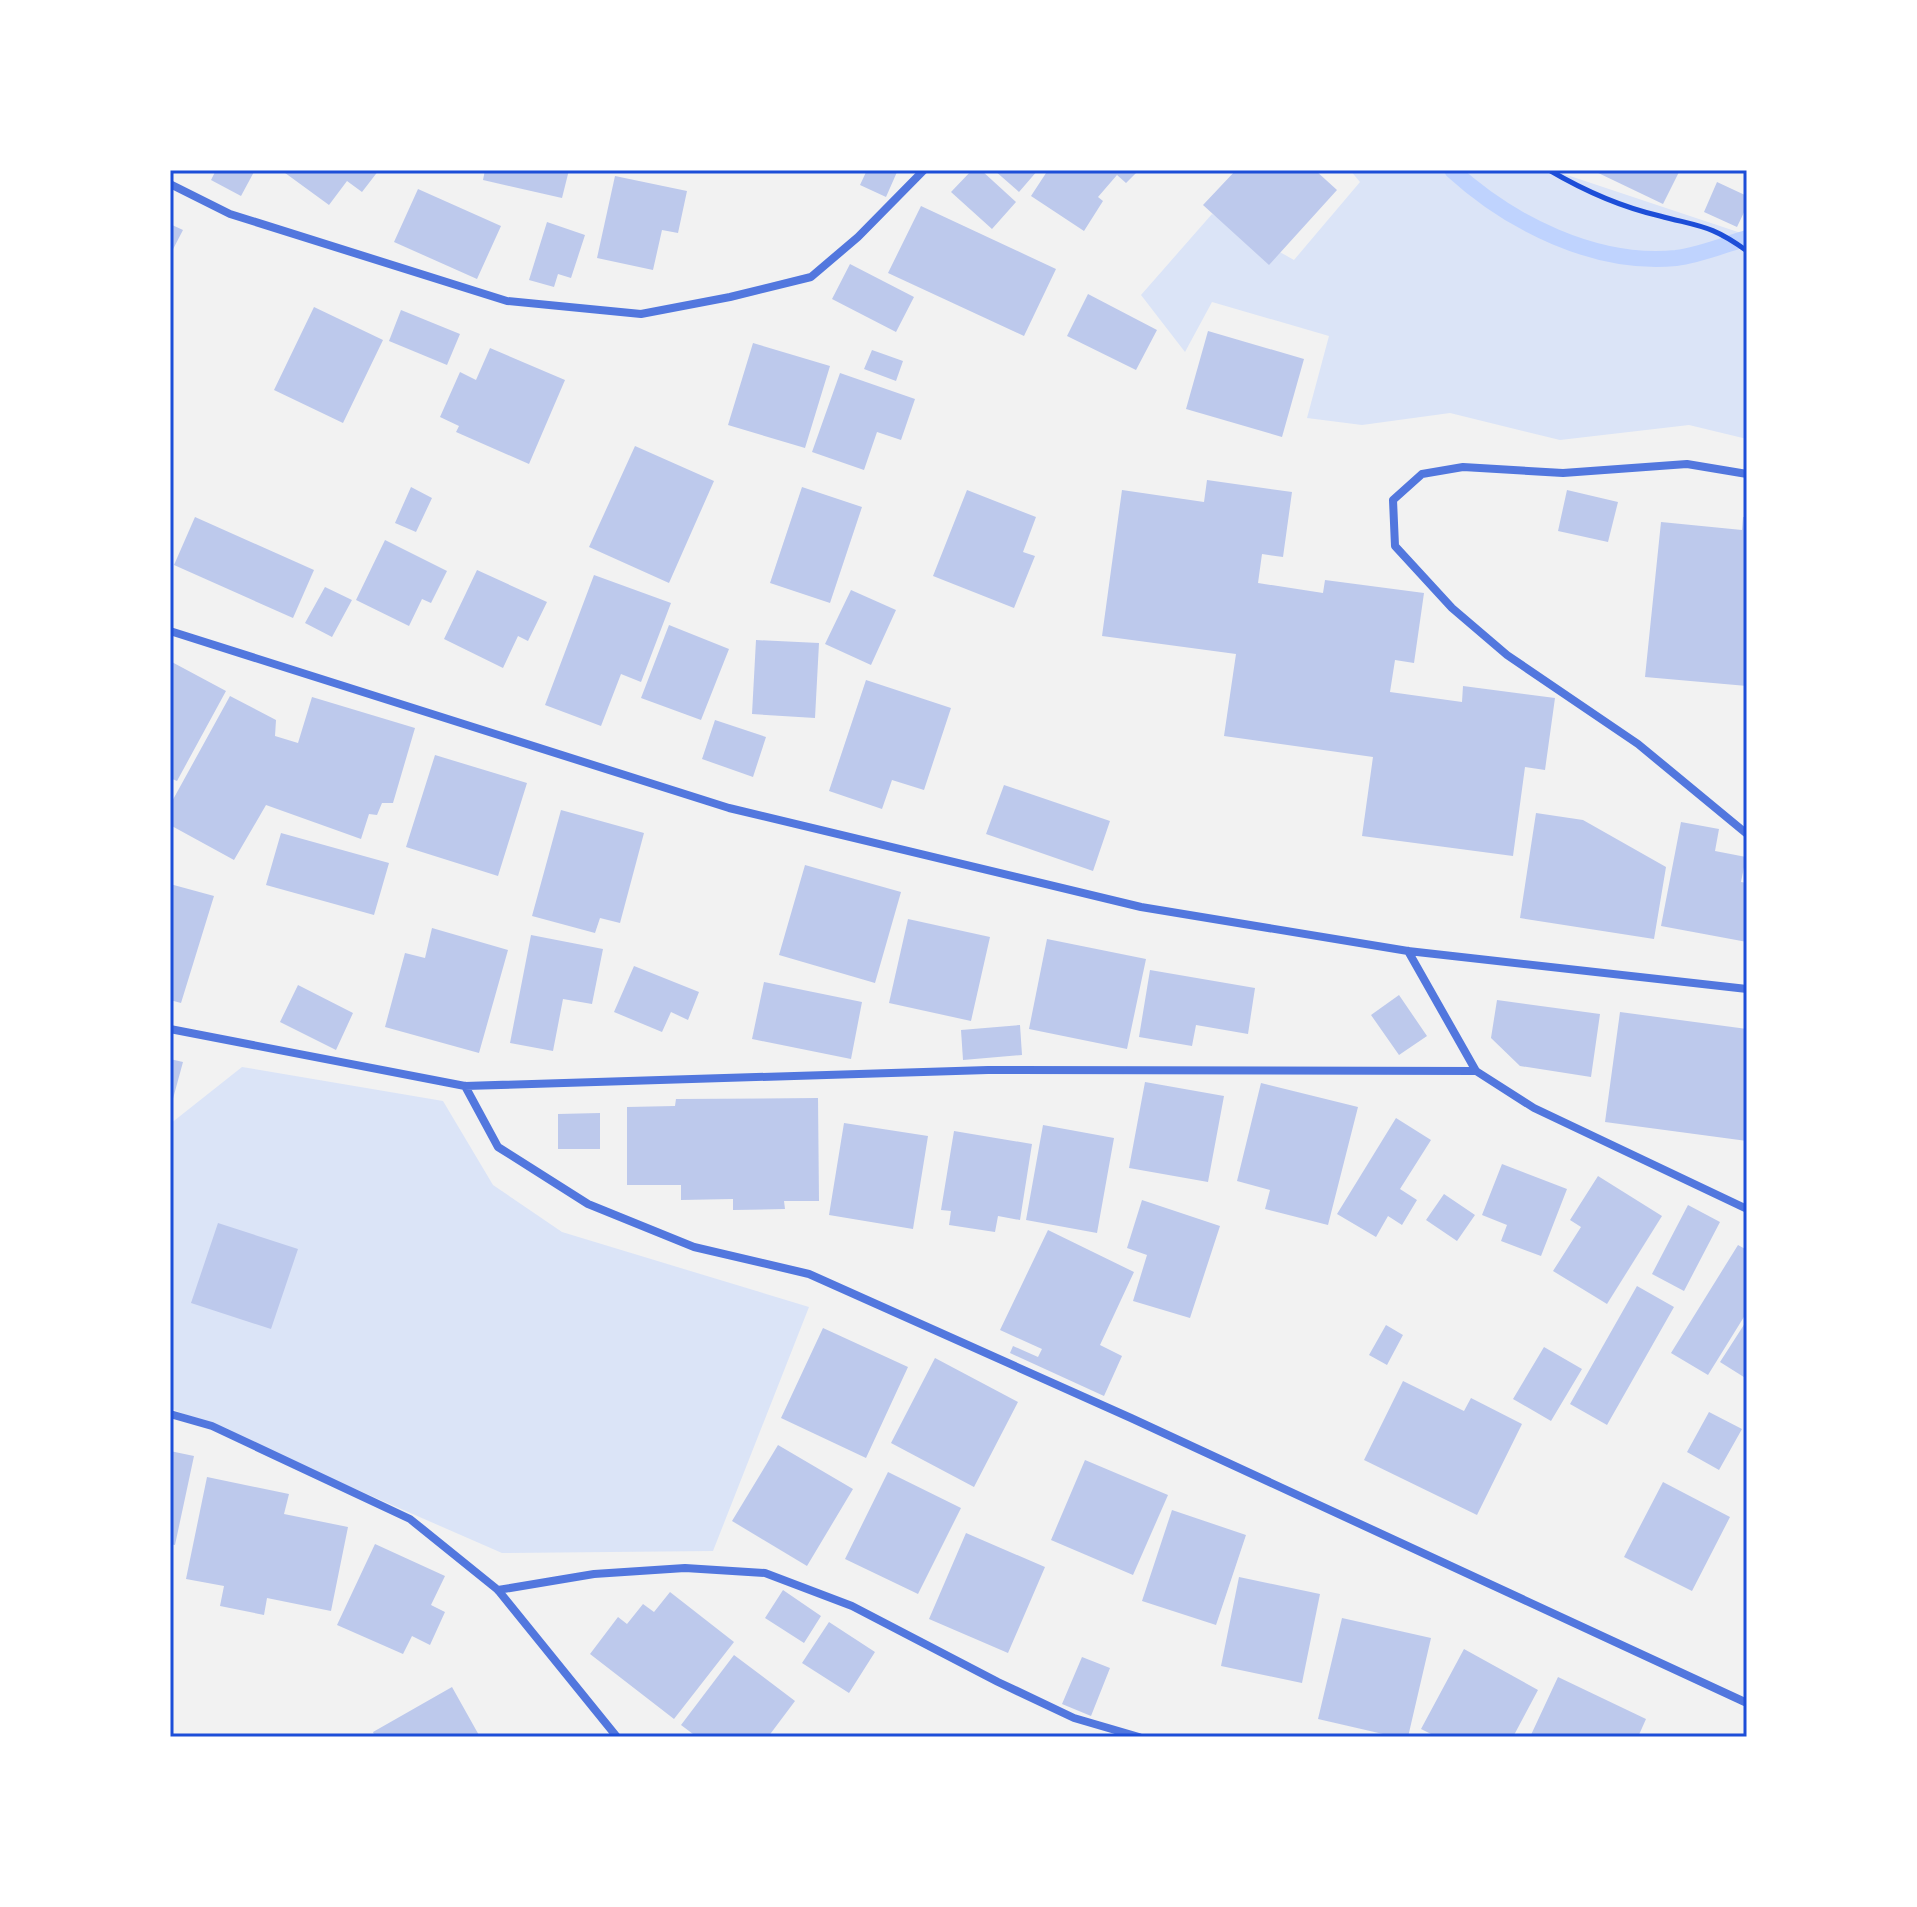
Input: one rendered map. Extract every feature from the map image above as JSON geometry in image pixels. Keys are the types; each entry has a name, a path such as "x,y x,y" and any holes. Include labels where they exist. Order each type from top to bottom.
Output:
{"street":[{"path":"170,184 230,214 507,301 641,314 811,277 858,237 924,170"},
{"path":"1747,474 1687,464 1563,473 1463,467 1422,474 1393,500 1395,546 1452,608 1507,655 1638,744 1747,834"},
{"path":"170,631 729,808 1141,907 1408,951 1747,989"},
{"path":"1408,951 1476,1071 1534,1108 1747,1209"},
{"path":"170,1029 465,1086 988,1070 1476,1071"},
{"path":"465,1086 498,1147 588,1204 694,1247 809,1274 1131,1418 1747,1703"},
{"path":"170,1414 212,1426 410,1519 498,1590 617,1737"},
{"path":"498,1590 594,1574 685,1568 765,1573 852,1606 1074,1718 1139,1737"}],"path":[{"path":"1549,170 1622,204 1722,233 1747,251"}],"shaded area":[{"path":"1350,170 1552,170 1747,235 1747,439 1689,425 1560,440 1450,413 1362,425 1307,418 1329,336 1212,302 1185,352 1141,295 1212,214 1294,260 1360,182"},
{"path":"242,1067 443,1101 493,1185 562,1232 809,1307 713,1551 502,1553 170,1408 170,1124"}],"building":[{"path":"216,170 255,170 241,196 211,180"},
{"path":"281,170 379,170 362,192 347,181 329,205"},
{"path":"485,170 569,170 562,198 483,180"},
{"path":"867,170 897,172 886,197 860,185"},
{"path":"972,170 981,170 1016,202 992,229 951,192"},
{"path":"994,170 1038,170 1019,192"},
{"path":"1048,170 1139,170 1126,183 1117,175 1098,197 1103,201 1084,231 1031,196"},
{"path":"1236,170 1315,170 1337,190 1269,265 1203,205"},
{"path":"1592,170 1680,170 1663,204"},
{"path":"615,176 687,191 678,233 662,230 653,270 597,258"},
{"path":"1717,182 1747,196 1747,206 1737,227 1704,212"},
{"path":"418,189 501,226 477,279 394,242"},
{"path":"921,206 1056,269 1024,336 888,273"},
{"path":"547,222 585,235 571,278 558,274 554,287 529,280"},
{"path":"170,224 183,230 170,255"},
{"path":"850,264 914,297 896,332 832,299"},
{"path":"1088,294 1157,330 1136,370 1067,336"},
{"path":"314,307 383,340 343,423 274,390"},
{"path":"401,310 460,334 447,365 389,341"},
{"path":"1208,331 1304,359 1282,437 1186,409"},
{"path":"753,343 830,366 805,448 728,425"},
{"path":"490,348 565,380 529,464 456,432 459,426 440,417 460,372 476,380"},
{"path":"872,350 903,361 896,381 864,369"},
{"path":"840,373 915,399 901,440 877,432 864,470 812,452"},
{"path":"635,446 714,481 669,583 589,547"},
{"path":"1207,480 1292,492 1283,557 1262,554 1258,583 1323,593 1325,580 1424,593 1414,663 1395,660 1390,692 1462,702 1463,686 1555,698 1545,770 1525,767 1513,856 1362,836 1373,757 1224,736 1236,654 1102,636 1122,490 1204,502"},
{"path":"411,487 432,498 416,532 395,523"},
{"path":"802,487 862,507 830,603 770,583"},
{"path":"967,490 1036,517 1023,552 1035,556 1014,608 933,576"},
{"path":"1567,490 1618,502 1608,542 1558,531"},
{"path":"195,517 314,570 293,618 174,565"},
{"path":"1743,517 1747,517 1747,686 1645,677 1661,522 1742,530"},
{"path":"385,540 447,571 431,603 422,599 409,626 356,600"},
{"path":"477,570 547,602 528,641 518,636 503,668 444,639"},
{"path":"594,575 671,603 641,682 621,674 601,726 545,705"},
{"path":"325,587 352,600 332,637 305,623"},
{"path":"851,590 896,610 871,665 825,644"},
{"path":"669,625 729,649 701,720 641,698"},
{"path":"756,640 819,643 815,718 752,714"},
{"path":"170,661 226,691 177,781 170,778"},
{"path":"866,680 951,708 924,790 892,780 882,809 829,791"},
{"path":"230,696 276,720 275,736 298,743 312,697 415,728 393,803 382,803 377,815 369,814 361,839 266,805 234,860 170,825 170,805"},
{"path":"715,720 766,737 753,777 702,759"},
{"path":"435,755 527,783 498,876 406,847"},
{"path":"1004,785 1110,821 1093,871 986,834"},
{"path":"561,810 644,833 620,923 600,918 595,933 532,916"},
{"path":"1536,813 1583,820 1666,867 1654,939 1520,918"},
{"path":"1681,822 1719,829 1715,851 1746,857 1741,882 1747,883 1747,942 1661,926"},
{"path":"281,833 389,863 374,915 266,885"},
{"path":"805,865 901,892 875,983 779,955"},
{"path":"170,884 214,896 181,1003 170,1000"},
{"path":"908,919 990,937 971,1021 889,1003"},
{"path":"432,928 508,950 479,1053 385,1027 405,953 425,958"},
{"path":"531,935 603,949 592,1004 563,999 553,1051 510,1043"},
{"path":"1047,939 1146,959 1127,1049 1029,1029"},
{"path":"634,966 699,992 688,1020 671,1012 662,1032 614,1012"},
{"path":"1150,970 1255,988 1248,1034 1196,1025 1192,1046 1139,1037"},
{"path":"764,982 862,1002 851,1059 752,1039"},
{"path":"298,985 353,1013 336,1050 280,1022"},
{"path":"1399,995 1427,1036 1399,1055 1371,1015"},
{"path":"1497,1000 1600,1014 1591,1077 1520,1066 1491,1038"},
{"path":"1620,1012 1747,1029 1747,1141 1605,1122"},
{"path":"1020,1025 1022,1055 963,1060 961,1030"},
{"path":"170,1059 183,1062 171,1106 170,1106"},
{"path":"1145,1082 1224,1096 1208,1182 1129,1168"},
{"path":"1261,1083 1358,1107 1328,1225 1265,1209 1270,1190 1237,1181"},
{"path":"818,1098 819,1201 784,1201 785,1209 733,1210 733,1199 681,1200 681,1185 627,1185 627,1107 675,1106 676,1099"},
{"path":"600,1113 600,1149 558,1149 558,1114"},
{"path":"1396,1118 1431,1140 1400,1189 1417,1200 1402,1225 1388,1216 1376,1237 1337,1214"},
{"path":"844,1123 928,1136 913,1229 829,1215"},
{"path":"1043,1125 1114,1138 1097,1233 1026,1220"},
{"path":"954,1131 1032,1144 1020,1220 998,1216 995,1232 949,1225 951,1211 941,1210"},
{"path":"1502,1164 1567,1189 1541,1256 1501,1241 1507,1225 1482,1215"},
{"path":"1598,1176 1662,1216 1607,1304 1553,1271 1581,1227 1570,1220"},
{"path":"1444,1194 1475,1215 1457,1241 1426,1220"},
{"path":"1142,1200 1220,1226 1190,1318 1133,1301 1147,1255 1127,1248"},
{"path":"1688,1205 1720,1222 1684,1291 1652,1274"},
{"path":"218,1223 298,1249 271,1329 191,1303"},
{"path":"1048,1230 1134,1272 1100,1345 1122,1356 1104,1396 1010,1353 1013,1346 1038,1357 1042,1349 1000,1330"},
{"path":"1738,1245 1747,1250 1747,1312 1708,1375 1671,1353"},
{"path":"1637,1286 1674,1307 1607,1425 1570,1404"},
{"path":"1747,1320 1747,1379 1720,1362"},
{"path":"1386,1325 1403,1335 1387,1365 1369,1355"},
{"path":"823,1328 908,1367 866,1458 781,1418"},
{"path":"1544,1347 1582,1369 1551,1421 1513,1399"},
{"path":"935,1358 1018,1402 974,1487 891,1443"},
{"path":"1403,1381 1464,1411 1471,1398 1522,1424 1477,1515 1364,1460"},
{"path":"1709,1412 1742,1429 1719,1470 1687,1452"},
{"path":"778,1445 853,1489 807,1566 732,1521"},
{"path":"170,1451 194,1456 175,1545 170,1544"},
{"path":"1085,1460 1168,1495 1133,1575 1051,1540"},
{"path":"888,1472 961,1508 918,1594 845,1559"},
{"path":"207,1477 289,1494 284,1514 348,1527 331,1611 267,1598 264,1615 220,1606 224,1586 186,1579"},
{"path":"1663,1482 1730,1517 1692,1591 1624,1557"},
{"path":"1172,1510 1246,1535 1216,1625 1142,1601"},
{"path":"966,1533 1045,1567 1008,1653 929,1619"},
{"path":"375,1544 445,1576 431,1605 445,1612 430,1645 412,1636 403,1654 337,1625"},
{"path":"1239,1577 1320,1594 1302,1683 1221,1666"},
{"path":"783,1590 821,1616 804,1643 765,1618"},
{"path":"670,1592 734,1642 674,1719 590,1654 618,1617 627,1624 643,1604 654,1612"},
{"path":"1342,1618 1431,1638 1408,1737 1318,1719"},
{"path":"829,1622 875,1652 849,1693 802,1663"},
{"path":"170,1626 173,1626 173,1688 170,1688"},
{"path":"1464,1649 1538,1690 1513,1737 1437,1737 1421,1729"},
{"path":"734,1655 795,1701 768,1737 697,1737 681,1725"},
{"path":"1082,1657 1110,1668 1091,1716 1062,1704"},
{"path":"1558,1677 1646,1719 1638,1737 1530,1737"},
{"path":"452,1687 480,1737 375,1737 373,1732"}],"waterway":[{"path":"1452,170 1500,207 1527,223 1585,248 1615,255 1645,259 1676,258 1747,238"}]}
